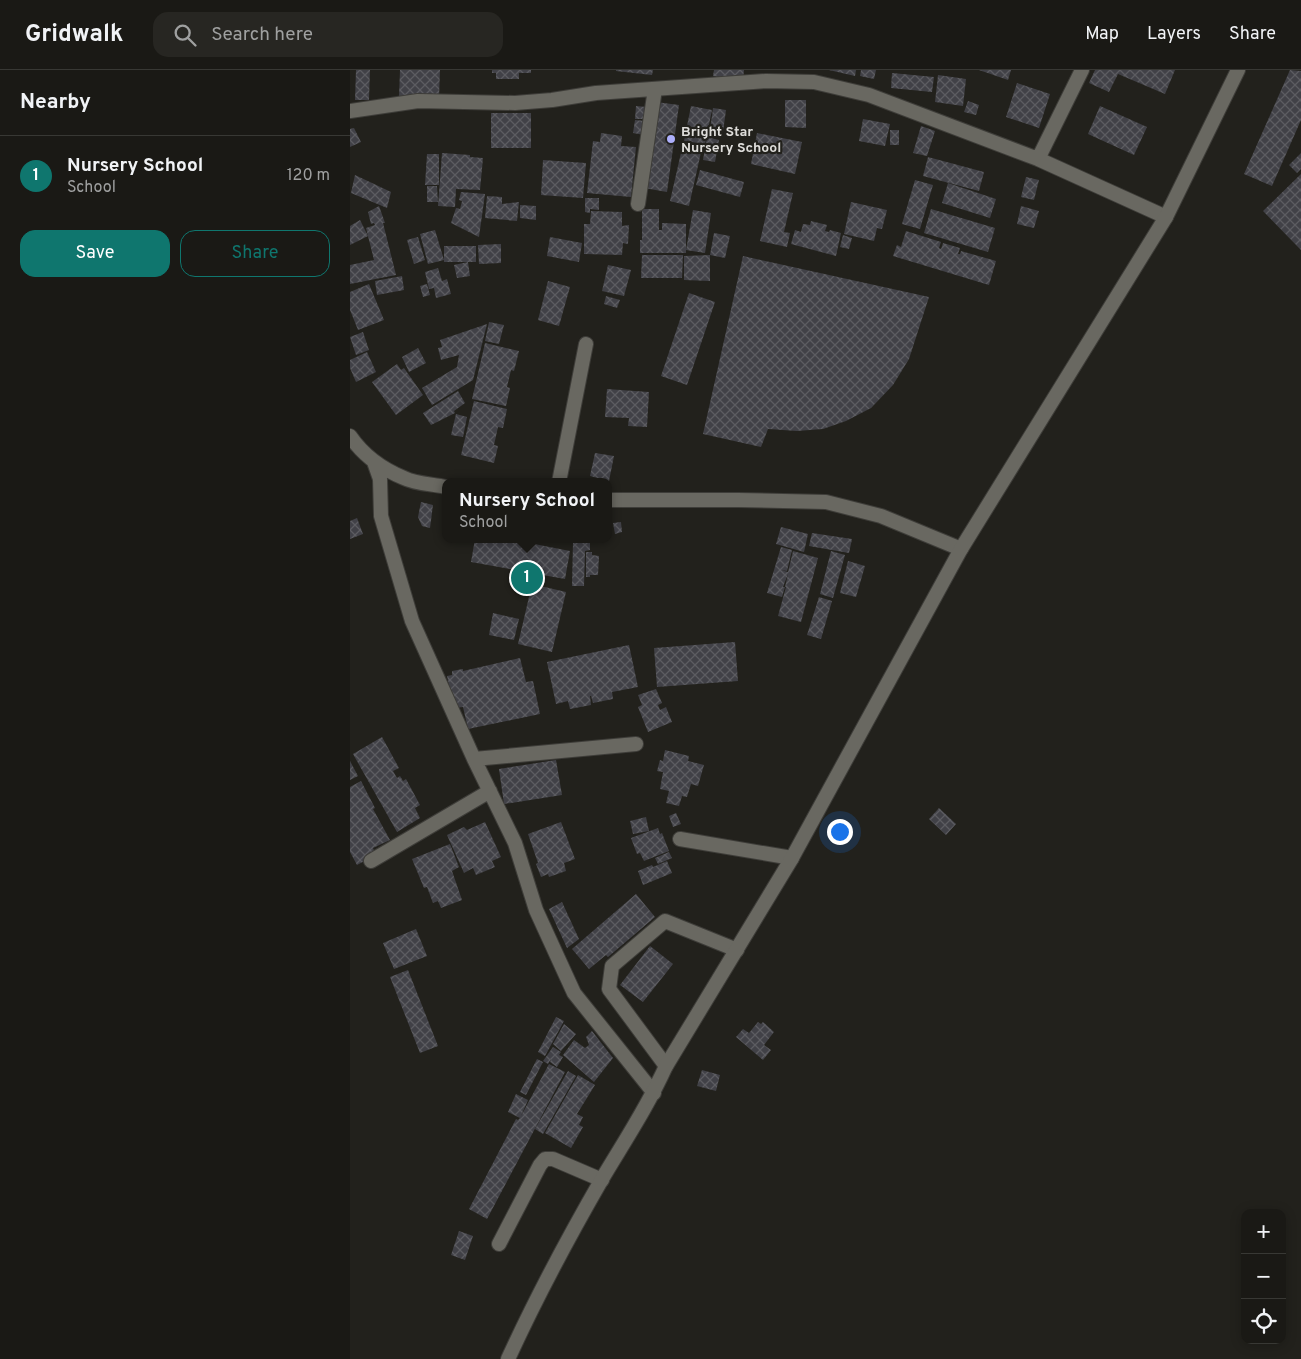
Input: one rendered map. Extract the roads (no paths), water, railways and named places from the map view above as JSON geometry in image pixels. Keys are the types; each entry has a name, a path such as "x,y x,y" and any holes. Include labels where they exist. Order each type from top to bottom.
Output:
{"street":[{"path":"1038,158 1082,70"},
{"path":"508,1359 528,1315 602,1180 654,1093 666,1066 792,858 961,549 1166,217 1238,70"},
{"path":"350,111 418,101 515,103 552,100 596,93 766,81 814,82 869,95 1038,158 1166,217"},
{"path":"638,204 655,89"},
{"path":"560,478 586,344"},
{"path":"350,436 360,450 374,462 405,479 442,486"},
{"path":"374,462 380,479 381,516 412,621 474,759 515,843 536,910 574,993 654,1093"},
{"path":"612,500 826,502 881,516 961,549"},
{"path":"474,759 636,744"},
{"path":"371,861 490,791"},
{"path":"680,839 792,858"},
{"path":"666,1066 610,989 612,966 665,921 737,950"},
{"path":"499,1244 540,1165 546,1159 553,1159 602,1180"}],"place":[{"name":"Bright Star Nursery School","path":"671,139"},
{"name":"Nursery School","path":"527,578"}]}
